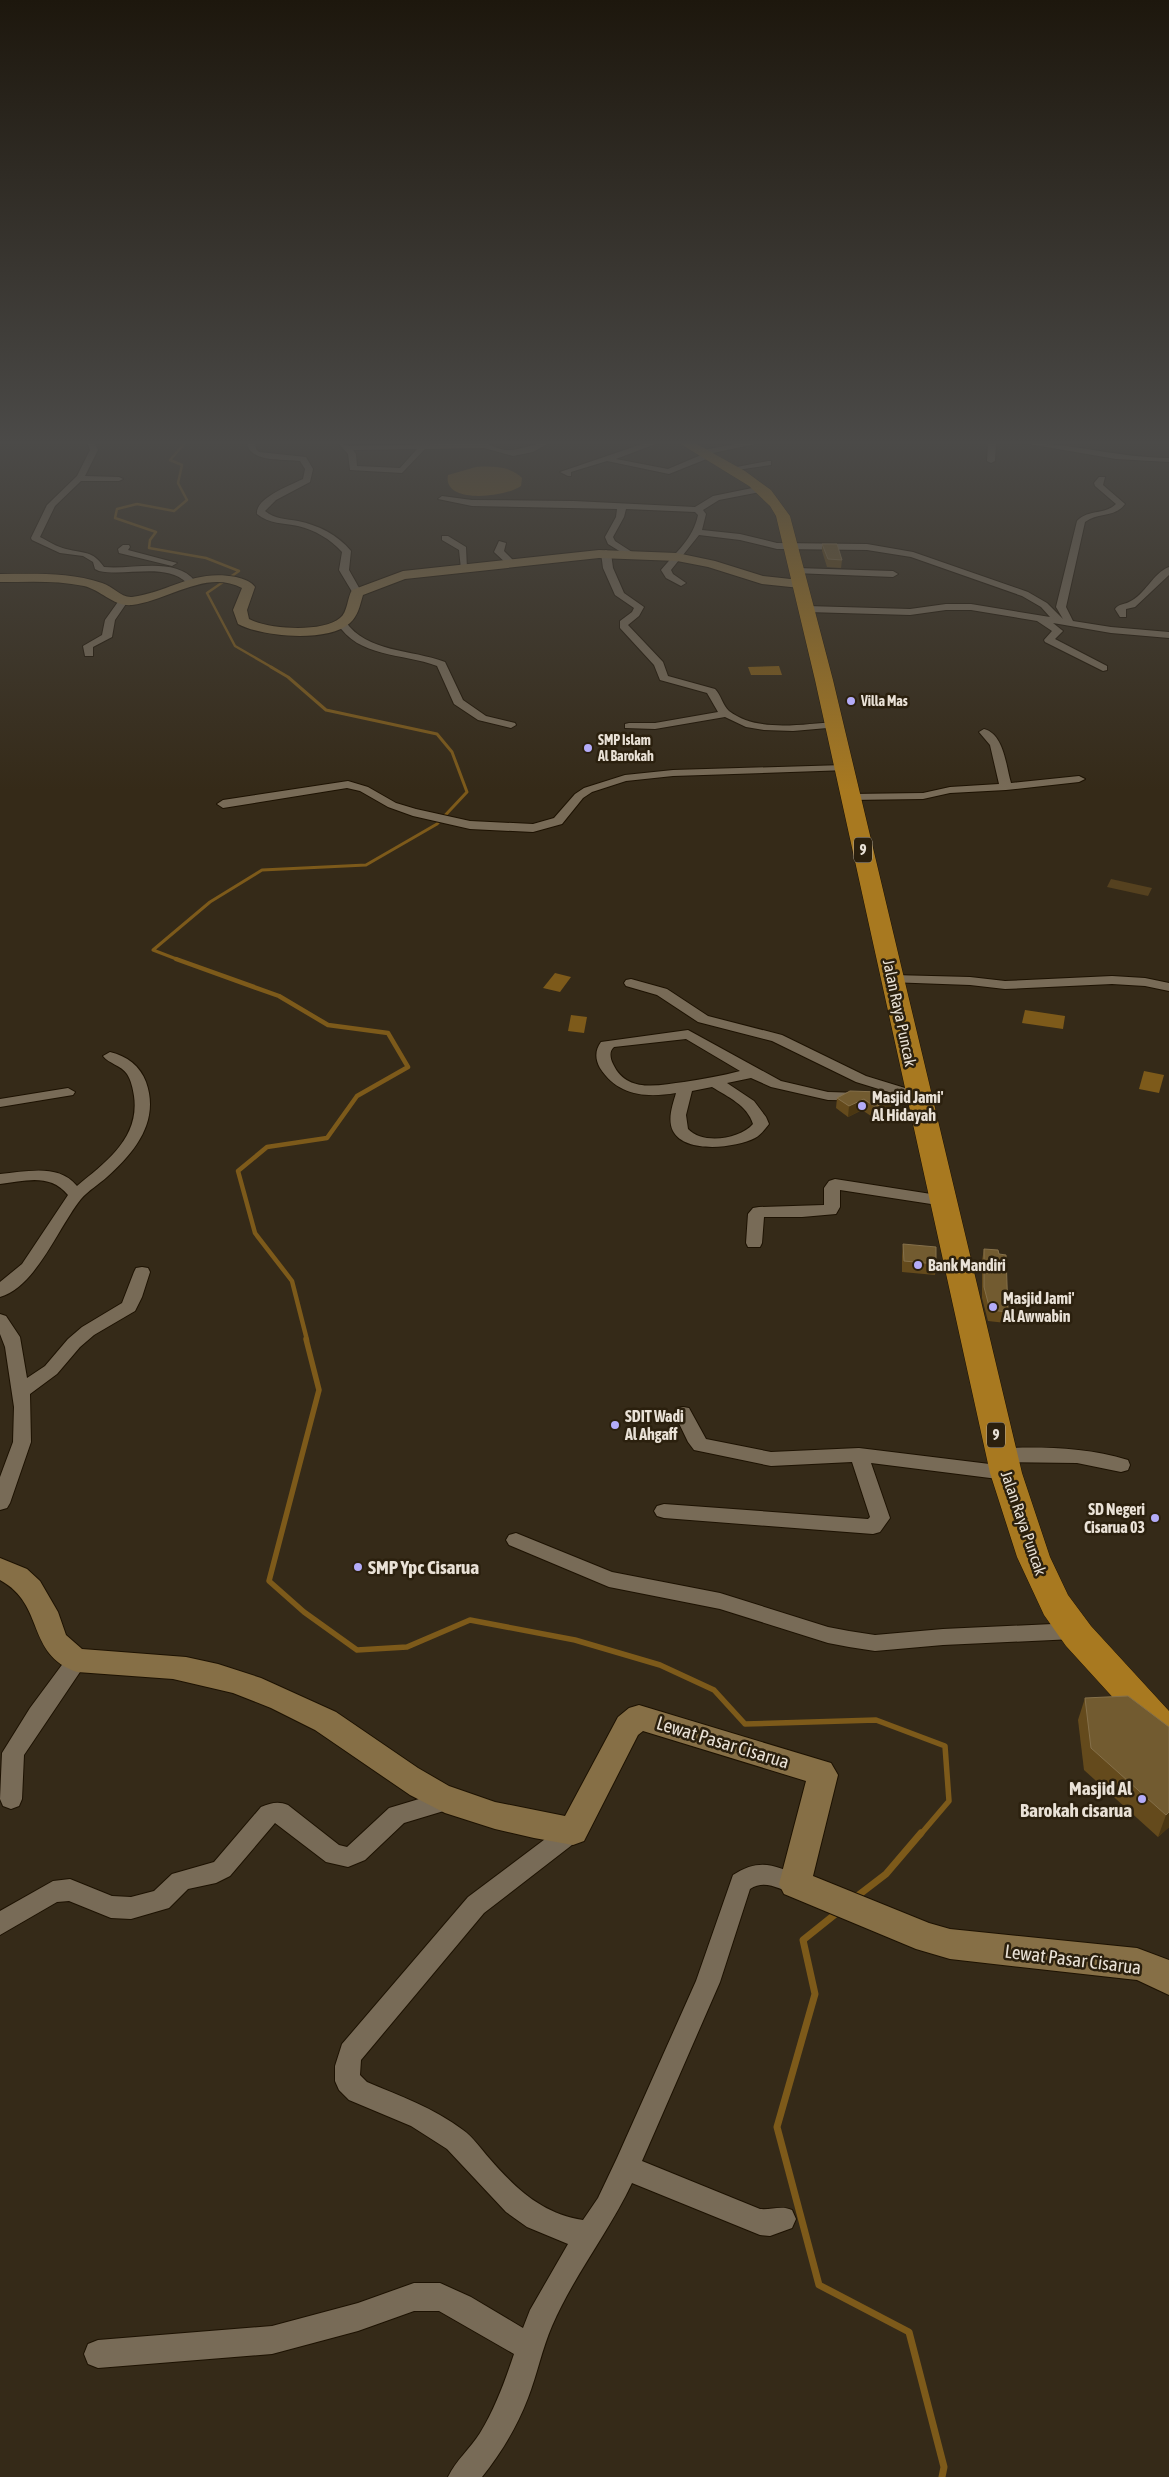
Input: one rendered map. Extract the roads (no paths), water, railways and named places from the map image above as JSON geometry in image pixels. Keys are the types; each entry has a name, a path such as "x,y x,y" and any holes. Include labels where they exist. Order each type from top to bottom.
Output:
{"highway":[{"name":"Jalan Raya Puncak","path":"794,559 835,725 1003,1464 1026,1536 1044,1583 1074,1630 1138,1704 1169,1734"}],"main road":[{"path":"0,578 47,578 75,581 101,587 123,600 150,597 194,574 218,578 249,587 240,610 243,621 250,626 271,631 304,631 342,623 350,614 357,593 403,575 551,559"},
{"path":"685,559 720,566 762,580 799,577"},
{"path":"4,1567 25,1582 38,1597 55,1642 77,1660 185,1668 244,1685 310,1713 359,1741 422,1787 451,1800 526,1822 573,1831"},
{"name":"Lewat Pasar Cisarua","path":"573,1831 628,1726 632,1721 644,1718 820,1772 823,1775 795,1884 830,1900 860,1910 928,1938 950,1944 1137,1964 1156,1970 1169,1979"}],"street":[{"path":"93,559 96,560 98,567 105,570 172,571 187,576 194,574"},
{"path":"144,559 194,574"},
{"path":"346,559 344,570 357,593"},
{"path":"464,559 464,568"},
{"path":"506,559 510,562"},
{"path":"607,559 608,568 620,595 639,607 636,614 623,623 624,628 659,664 664,678 712,692 726,714 745,723 763,727 835,725"},
{"path":"676,559 666,572 681,583"},
{"path":"923,559 1026,594 1044,605 1058,620"},
{"path":"1068,622 1061,608 1072,559"},
{"path":"1111,630 1123,615 1134,613 1138,610 1132,605 1169,570"},
{"path":"799,577 893,574"},
{"path":"89,654 88,646 108,637 110,620 123,600"},
{"path":"807,609 904,612 960,606 1058,620 1111,630 1169,635"},
{"path":"1037,617 1058,631 1049,640 1103,668"},
{"path":"342,623 348,633 359,642 439,662 444,668 458,702 482,718 511,725"},
{"path":"629,726 655,726 726,714"},
{"path":"984,732 996,744 1006,787"},
{"path":"223,804 348,784 364,789 399,808 459,823 496,828 544,826 564,817 584,792 601,784 626,778 673,773 781,772 844,768"},
{"path":"850,796 923,796 950,790 1079,780"},
{"path":"893,979 1004,985 1112,980 1145,982 1169,987"},
{"path":"631,983 662,992 703,1019 781,1039 829,1064 878,1086 919,1096"},
{"path":"753,1073 648,1091 630,1088 611,1073 605,1062 604,1049 608,1044 616,1042 686,1034 753,1073 776,1084 812,1093 844,1097 919,1096"},
{"path":"0,1291 28,1268 76,1195 127,1150 142,1118 143,1100 136,1074 125,1063 110,1056"},
{"path":"686,1086 678,1115 682,1133 689,1139 709,1142 739,1140 754,1132 762,1124 758,1114 742,1100 713,1081"},
{"path":"0,1103 68,1092"},
{"path":"0,1179 54,1175 69,1184 76,1195"},
{"path":"754,1243 756,1214 759,1212 830,1210 832,1207 832,1188 835,1184 944,1201"},
{"path":"21,1392 51,1370 74,1343 88,1331 128,1307 134,1297 142,1272"},
{"path":"0,1320 12,1342 21,1392 23,1420 22,1442 0,1503"},
{"path":"683,1413 697,1442 706,1446 772,1459 859,1455 1003,1464 1049,1455 1096,1459 1121,1465"},
{"path":"664,1511 873,1527 880,1518 859,1455"},
{"path":"516,1540 609,1579 720,1601 849,1639 875,1643 943,1637 1074,1630"},
{"path":"11,1800 13,1753 38,1714 77,1660"},
{"path":"0,1924 53,1892 70,1890 110,1907 131,1908 161,1900 180,1882 189,1878 216,1873 222,1869 263,1820 274,1812 280,1812 334,1856 348,1857 357,1853 397,1815 451,1800"},
{"path":"573,1831 476,1905 351,2054 347,2066 348,2081 358,2090 420,2117 456,2140 515,2203 536,2218 563,2230 590,2234"},
{"path":"463,2477 490,2444 514,2397 540,2320 552,2295 607,2207 626,2167 708,1982 741,1882 754,1873 766,1873 795,1884"},
{"path":"626,2167 760,2222 783,2219"},
{"path":"98,2354 272,2340 358,2317 414,2297 440,2297 454,2303 530,2348"}],"waterway":[{"path":"208,559 239,571 207,593 235,646 273,668"},
{"path":"179,960 153,950 210,902 262,870 366,865 437,824 467,792 452,752 437,734 326,710 288,677 271,667"},
{"path":"176,959 279,996 328,1025 388,1033 408,1067 357,1096 327,1138 267,1147 238,1171 255,1233 292,1281 307,1340"},
{"path":"306,1339 319,1390 269,1581 304,1612 357,1650 407,1647 470,1620 575,1640 660,1665 714,1690 745,1724 876,1720 945,1746 949,1801 920,1835"},
{"path":"856,1897 886,1874 921,1833"},
{"path":"838,1912 803,1940 815,1994 777,2127 819,2285 909,2332 944,2467 942,2477"}],"place":[{"name":"Villa Mas","path":"851,701"},
{"name":"SMP Islam Al Barokah","path":"588,748"},
{"name":"Masjid Jami' Al Hidayah","path":"862,1106"},
{"name":"Bank Mandiri","path":"918,1265"},
{"name":"Masjid Jami' Al Awwabin","path":"993,1307"},
{"name":"SDIT Wadi Al Ahgaff","path":"615,1425"},
{"name":"SD Negeri Cisarua 03","path":"1155,1518"},
{"name":"SMP Ypc Cisarua","path":"358,1567"},
{"name":"Masjid Al Barokah cisarua","path":"1142,1799"}]}
